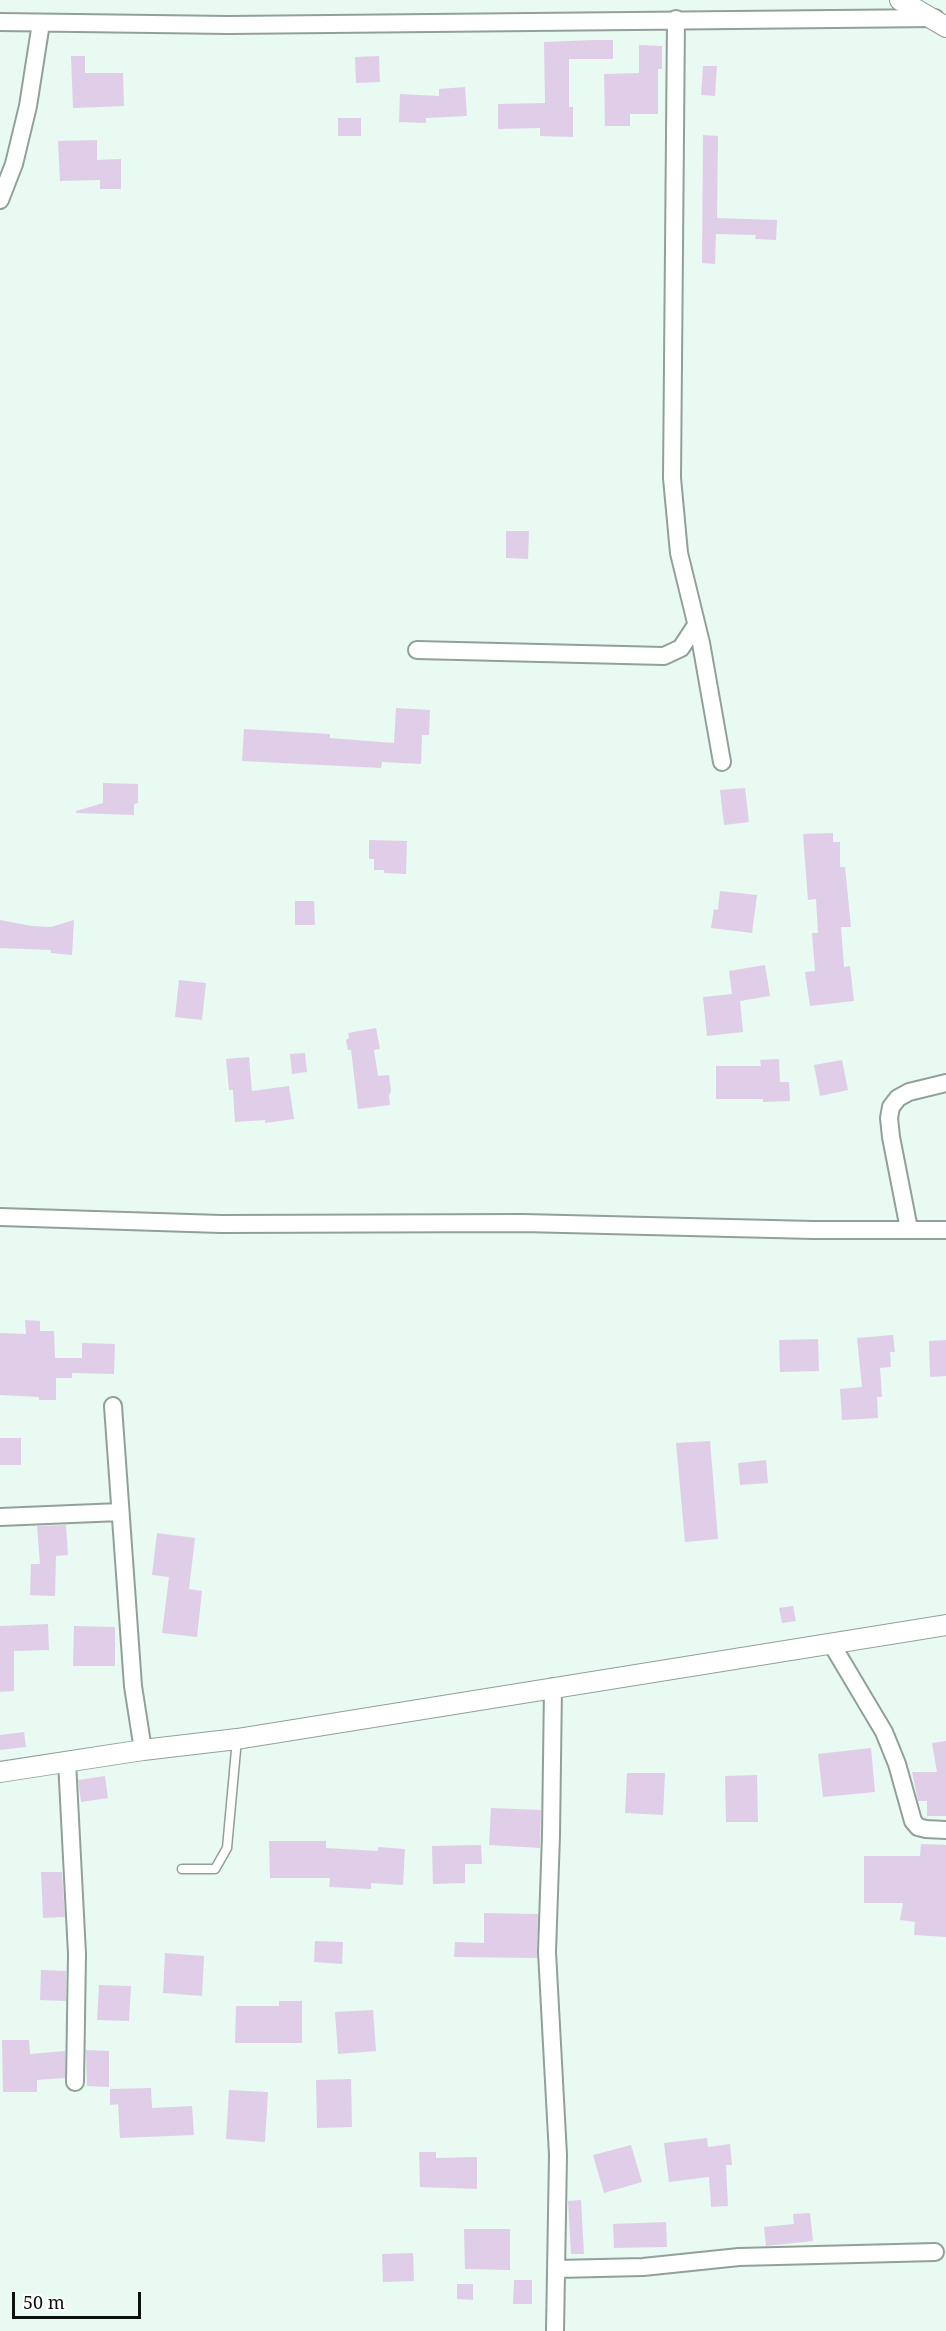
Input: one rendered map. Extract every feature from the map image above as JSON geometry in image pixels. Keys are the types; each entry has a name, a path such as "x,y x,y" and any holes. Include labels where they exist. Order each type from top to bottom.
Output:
{"street":[{"path":"900,0 933,15"},
{"path":"0,22 241,25 933,15"},
{"path":"676,19 672,478 679,553 696,625 722,762"},
{"path":"0,200 14,164 28,106 41,23"},
{"path":"417,650 664,656 681,648 696,625"},
{"path":"909,1229 891,1137 889,1118 891,1107 898,1098 909,1092 946,1083"},
{"path":"0,1217 220,1224 523,1223 802,1230 946,1230"},
{"path":"113,1406 134,1686 143,1750"},
{"path":"0,1517 120,1512"},
{"path":"0,1772 143,1750 237,1739 946,1625"},
{"path":"831,1643 885,1732 897,1764 913,1821 918,1827 946,1830"},
{"path":"553,1687 547,1952 558,2155 555,2331"},
{"path":"67,1761 77,1954 75,2082"},
{"path":"557,2269 643,2267 739,2257 935,2252"}],"lane":[{"path":"182,1869 215,1869 227,1848 237,1739"}],"building":[{"path":"613,40 613,59 569,59 569,107 573,107 573,137 540,136 540,128 498,129 498,104 545,103 544,42"},
{"path":"639,45 662,46 662,69 658,69 658,114 630,114 630,126 605,126 604,74 639,73"},
{"path":"71,56 85,56 85,73 123,73 124,106 73,108"},
{"path":"379,56 380,82 356,83 355,57"},
{"path":"703,66 717,66 715,96 701,95"},
{"path":"465,87 467,116 426,118 426,123 399,122 400,94 439,96 439,89"},
{"path":"338,118 361,118 361,136 338,136"},
{"path":"703,135 718,136 717,218 777,220 776,240 755,239 756,235 716,234 715,264 702,263"},
{"path":"97,140 97,160 121,159 121,189 100,189 100,180 60,181 58,141"},
{"path":"506,531 529,531 528,559 506,558"},
{"path":"396,708 430,710 429,735 422,735 421,764 382,762 381,768 242,761 244,729 330,734 330,738 394,743"},
{"path":"103,783 138,784 138,803 134,804 134,815 76,813 76,811 103,803"},
{"path":"745,788 749,822 724,825 720,790"},
{"path":"833,833 833,842 840,842 840,867 845,867 851,927 841,927 844,967 850,966 854,1001 810,1006 805,972 815,971 812,933 818,933 816,899 808,900 803,834"},
{"path":"369,840 407,841 406,874 374,870 374,859 369,859"},
{"path":"720,891 757,895 752,933 711,928 714,909 718,910"},
{"path":"295,901 314,901 315,925 295,925"},
{"path":"0,920 51,927 74,920 72,955 51,953 51,950 0,948"},
{"path":"765,965 770,996 740,1001 743,1032 707,1036 703,997 732,994 729,971"},
{"path":"179,980 206,983 202,1020 175,1017"},
{"path":"376,1028 380,1049 374,1050 378,1076 389,1075 390,1105 358,1109 351,1050 348,1050 346,1040 349,1038 348,1033"},
{"path":"305,1053 307,1072 292,1074 290,1054"},
{"path":"249,1057 252,1091 289,1086 294,1119 265,1123 265,1120 235,1122 233,1090 229,1090 226,1059"},
{"path":"779,1059 780,1082 789,1082 790,1101 716,1099 716,1066 761,1066 760,1060"},
{"path":"842,1060 848,1090 820,1096 814,1065"},
{"path":"25,1320 40,1321 40,1331 54,1331 55,1358 82,1358 82,1343 115,1344 114,1374 72,1373 72,1378 56,1378 56,1400 0,1395 0,1333 26,1334"},
{"path":"893,1335 895,1352 890,1352 891,1367 880,1368 882,1397 877,1397 878,1418 842,1420 840,1389 862,1387 857,1338"},
{"path":"818,1339 819,1371 780,1372 779,1340"},
{"path":"946,1340 946,1376 930,1377 929,1341"},
{"path":"0,1438 21,1438 21,1465 0,1465"},
{"path":"710,1441 718,1539 685,1542 676,1443"},
{"path":"766,1460 768,1483 740,1485 738,1463"},
{"path":"66,1525 68,1555 56,1556 55,1596 30,1595 31,1564 40,1564 37,1526"},
{"path":"157,1533 195,1538 189,1589 202,1591 197,1637 162,1633 169,1577 152,1575"},
{"path":"793,1606 796,1621 782,1623 779,1608"},
{"path":"48,1624 49,1650 14,1651 14,1691 0,1692 0,1626"},
{"path":"74,1626 115,1627 115,1666 73,1666"},
{"path":"24,1732 26,1747 0,1750 0,1735"},
{"path":"946,1741 946,1816 927,1816 927,1801 918,1801 912,1772 937,1772 932,1743"},
{"path":"871,1748 875,1792 823,1797 818,1754"},
{"path":"627,1773 665,1773 663,1815 625,1813"},
{"path":"757,1775 758,1822 726,1822 725,1776"},
{"path":"105,1776 108,1798 81,1802 78,1780"},
{"path":"491,1808 541,1810 540,1848 489,1845"},
{"path":"269,1841 326,1841 326,1848 378,1851 378,1847 405,1849 403,1885 371,1883 371,1889 329,1887 330,1878 270,1878"},
{"path":"921,1844 946,1845 946,1937 914,1935 915,1922 900,1920 903,1903 864,1903 864,1856 920,1856"},
{"path":"481,1845 482,1864 465,1864 465,1883 433,1884 432,1846"},
{"path":"41,1872 62,1872 65,1917 43,1918"},
{"path":"484,1913 538,1914 537,1958 454,1957 455,1942 484,1943"},
{"path":"315,1941 343,1942 342,1964 314,1962"},
{"path":"165,1953 204,1956 202,1996 163,1993"},
{"path":"41,1970 66,1971 66,2001 40,2000"},
{"path":"99,1985 131,1986 129,2021 97,2020"},
{"path":"279,2001 302,2001 302,2043 235,2043 236,2006 279,2006"},
{"path":"373,2010 376,2051 338,2054 335,2012"},
{"path":"2,2040 29,2040 30,2054 65,2051 65,2078 37,2080 37,2092 3,2092"},
{"path":"86,2050 109,2051 109,2087 87,2086"},
{"path":"351,2079 352,2127 317,2128 316,2080"},
{"path":"151,2088 152,2108 192,2106 194,2135 120,2138 118,2104 110,2105 110,2089"},
{"path":"229,2090 268,2092 265,2142 226,2139"},
{"path":"707,2138 708,2147 730,2144 732,2165 726,2165 728,2206 711,2207 709,2177 669,2182 664,2143"},
{"path":"631,2145 642,2182 604,2193 593,2155"},
{"path":"419,2152 436,2152 436,2158 477,2157 477,2189 420,2187"},
{"path":"581,2200 584,2254 571,2254 568,2201"},
{"path":"810,2213 813,2241 766,2246 764,2227 794,2224 793,2214"},
{"path":"666,2222 667,2247 614,2248 613,2224"},
{"path":"464,2229 510,2229 510,2270 465,2269"},
{"path":"413,2253 414,2281 383,2282 382,2254"},
{"path":"514,2280 532,2280 532,2304 513,2304"},
{"path":"457,2284 473,2284 473,2300 457,2299"}]}
